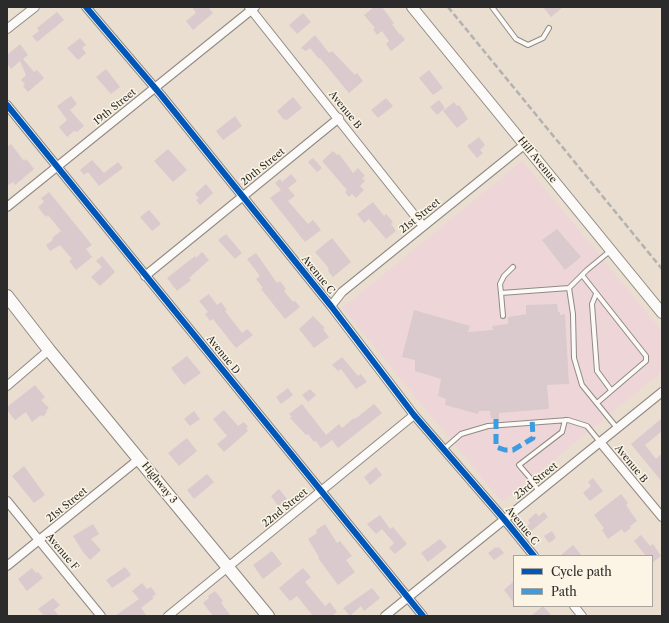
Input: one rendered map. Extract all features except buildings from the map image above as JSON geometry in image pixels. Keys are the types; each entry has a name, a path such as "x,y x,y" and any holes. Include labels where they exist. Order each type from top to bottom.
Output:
{"main road":[{"name":"Highway 3","path":"7,296 49,350 268,616"}],"street":[{"path":"7,29 34,7"},
{"name":"Avenue C","path":"86,7 154,88 331,306 414,415 533,555"},
{"name":"Hill Avenue","path":"412,7 662,313"},
{"name":"19th Street","path":"7,207 252,8"},
{"name":"Avenue B","path":"252,8 423,226"},
{"name":"Avenue D","path":"7,106 322,490 423,616"},
{"name":"20th Street","path":"145,276 339,118"},
{"name":"21st Street","path":"331,306 342,292 524,145"},
{"path":"7,386 49,350"},
{"name":"23rd Street","path":"384,616 662,392"},
{"name":"22nd Street","path":"168,616 414,415"},
{"name":"Avenue B","path":"600,442 662,517"},
{"name":"21st Street","path":"7,566 139,459"},
{"name":"Avenue F","path":"7,501 101,616"},
{"path":"575,607 582,616"}],"lane":[{"path":"492,7 516,39 528,45 543,38 549,28"},
{"path":"501,293 569,288 611,250"},
{"path":"503,316 500,284 504,276 513,267"},
{"path":"582,275 646,356 646,361 597,403"},
{"path":"569,288 573,314 574,358 582,385 617,428"},
{"path":"596,294 592,304 597,371 611,390"},
{"path":"538,492 531,479 519,465 562,432 564,420"},
{"path":"444,449 461,434 488,426 564,420 587,426 600,442"}],"shaded area":[{"path":"522,161 662,331 662,372 502,502 342,308"}],"railway":[{"path":"448,7 662,269"}],"marked path":[{"path":"496,419 496,447 505,450 513,450 533,438 532,418"}],"cycle path":[{"path":"86,7 161,95 331,306 414,415 533,555"},
{"path":"7,105 423,616"}]}
